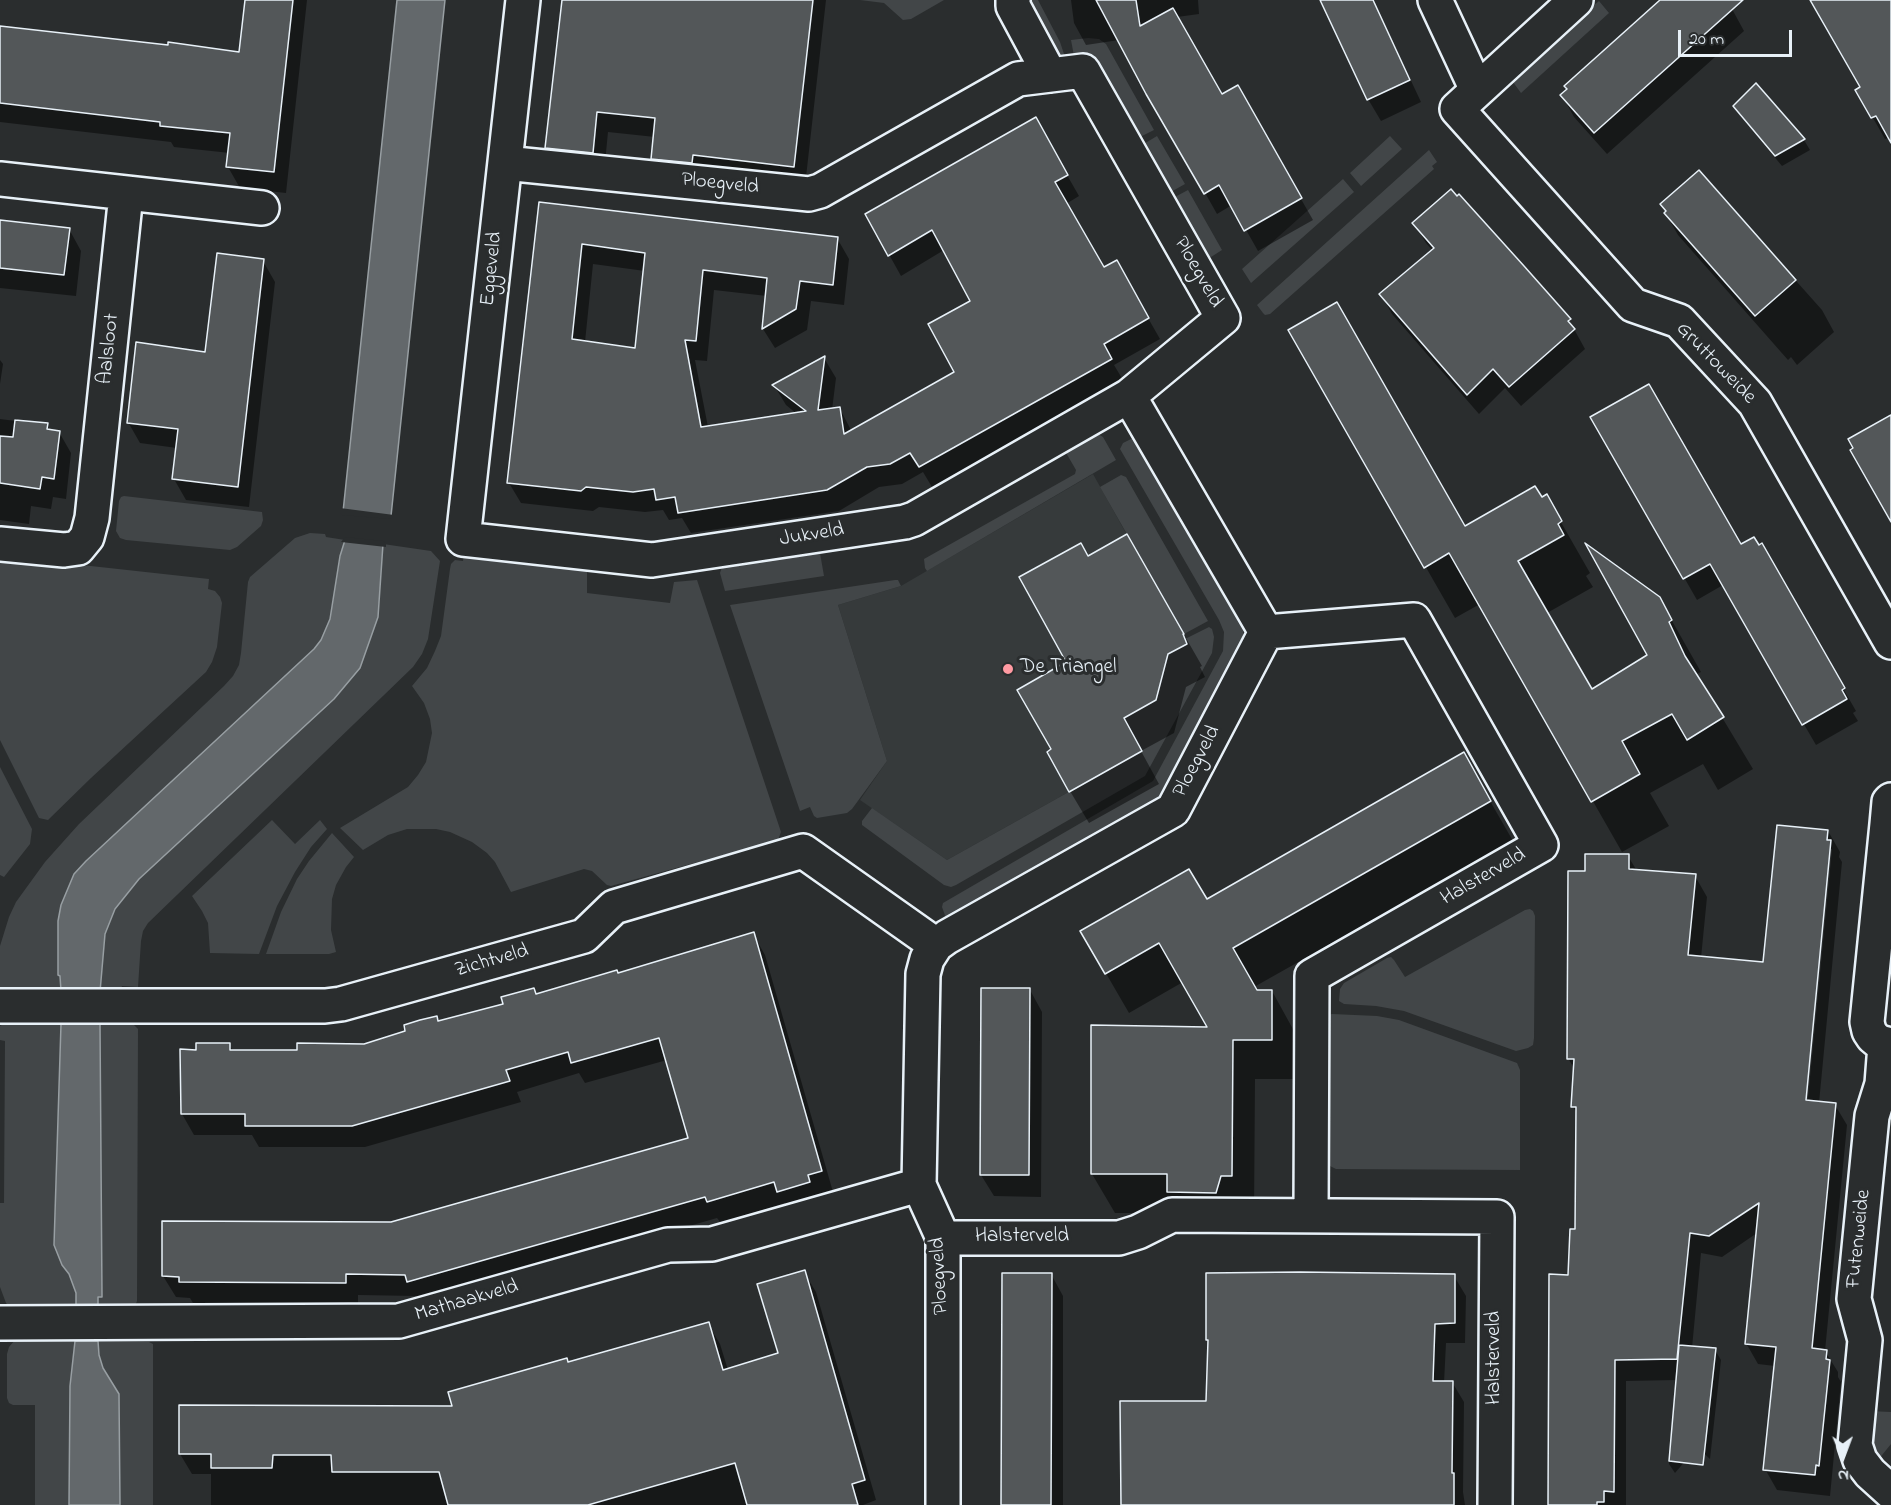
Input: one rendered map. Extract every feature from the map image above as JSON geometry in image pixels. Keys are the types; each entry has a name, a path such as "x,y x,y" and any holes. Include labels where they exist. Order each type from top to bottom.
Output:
{"street":[{"name":"Eggeveld","path":"463,539 524,0"},
{"path":"1012,0 1013,6 1050,75"},
{"name":"Gruttoweide","path":"1435,0 1467,100 1633,305 1679,321 1755,403 1891,642"},
{"path":"1467,100 1576,0"},
{"name":"Ploegveld","path":"505,163 809,194 820,191 1018,79 1083,71 1223,318 1129,396"},
{"path":"0,179 262,208"},
{"name":"Aalsloot","path":"0,544 64,550 78,548 87,537 92,518 126,194"},
{"path":"1129,396 1266,632"},
{"name":"Jukveld","path":"463,539 652,560 905,522 1129,396"},
{"name":"Halsterveld","path":"1266,632 1414,620 1541,845 1312,976 1311,1215"},
{"name":"Ploegveld","path":"943,1505 943,1238 919,1185 923,974 927,958 936,945 1173,810 1266,632"},
{"path":"1888,1045 1873,1037 1867,1022 1891,800"},
{"name":"Zichtveld","path":"0,1006 325,1006 341,1004 584,936 614,907 803,851 936,945"},
{"name":"Futenweide","path":"1888,1045 1882,1084 1872,1116 1854,1299 1865,1340 1855,1445 1865,1467 1891,1492"},
{"name":"Mathaakveld","path":"0,1323 399,1321 668,1245 712,1244 919,1185"},
{"name":"Halsterveld","path":"943,1238 1119,1238 1138,1232 1172,1215 1497,1217 1495,1505"}],"shaded area":[{"path":"397,0 445,0 391,516 343,512"},
{"path":"860,0 944,0 911,19 903,20 884,3"},
{"path":"1026,0 1038,0 1060,42 1065,57 1058,58"},
{"path":"1599,1 1609,13 1521,93 1510,78"},
{"path":"1099,39 1106,44 1154,130 1138,138 1094,59 1088,55 1074,56 1071,40"},
{"path":"1157,136 1185,184 1169,193 1142,145"},
{"path":"1390,136 1402,149 1361,186 1350,173"},
{"path":"1429,150 1437,162 1432,166 1434,169 1270,314 1263,313 1257,305"},
{"path":"1343,179 1354,192 1251,283 1242,269"},
{"path":"1188,190 1222,250 1211,257 1207,257 1173,198"},
{"path":"1092,434 1103,437 1116,460 927,571 924,559 1075,474 1076,470 1065,451"},
{"path":"1135,437 1239,619 1243,630 1244,645 1169,789 1159,799 947,921 942,907 943,903 1153,781 1223,651 1224,632 1219,620 1120,449 1123,443"},
{"name":"De Triangel","path":"1093,474 1184,634 1187,644 1163,676 1156,701 1124,718 1142,751 947,860 860,800 887,761 838,605 901,586"},
{"path":"1121,475 1126,477 1208,621 1184,634 1100,487"},
{"path":"124,496 262,512 263,520 261,526 237,547 230,550 126,540 120,538 116,531 119,501"},
{"path":"310,533 325,534 326,537 345,540 340,556 330,619 321,640 74,874 61,905 58,921 58,975 61,991 0,991 0,946 16,902 45,862 79,824 233,676 239,665 250,577 295,538"},
{"path":"345,540 383,544 378,617 360,668 334,699 139,879 115,909 105,934 100,992 61,991 58,975 58,921 61,905 74,874 314,649 321,640 330,619 340,556"},
{"path":"383,544 431,551 440,561 428,639 422,654 413,667 148,923 141,941 138,987 122,986 120,991 100,992 105,934 115,910 139,879 334,699 360,668 378,617"},
{"path":"818,551 824,576 725,591 720,573 722,567 730,563"},
{"path":"464,553 587,567 587,593 670,603 674,582 697,580 781,832 778,840 611,886 592,871 584,869 511,892 495,862 487,853 472,842 450,832 436,829 407,829 388,835 363,850 340,828 408,787 426,762 432,733 430,719 424,703 412,686 427,668 441,636 451,564 455,560 463,561"},
{"path":"0,556 209,579 208,589 215,591 222,603 217,647 206,672 48,820 39,818 0,740"},
{"path":"898,580 901,586 838,605 887,761 852,809 847,813 817,818 810,807 800,811 730,605"},
{"path":"1209,627 1214,637 1212,653 1145,776 956,885 951,887 944,885 862,825 862,821 872,808 947,860 1142,751 1124,718 1156,700 1163,676 1155,662 1187,644 1185,639"},
{"path":"0,767 32,829 30,844 4,877 0,875"},
{"path":"272,820 295,844 320,820 327,829 311,847 295,872 277,906 259,954 210,953 208,923 192,896"},
{"path":"332,833 354,857 336,885 332,899 331,930 336,952 266,954 281,912 297,879"},
{"path":"1530,909 1535,916 1534,1038 1533,1045 1528,1048 1516,1051 1404,1011 1344,1004 1339,1001 1340,989 1344,983 1387,958 1391,957 1394,960 1405,977"},
{"path":"1328,1015 1377,1016 1399,1020 1517,1063 1520,1070 1520,1170 1336,1169 1330,1166 1327,1161"},
{"path":"11,1020 61,1024 54,1245 76,1293 76,1308 10,1307 0,1287 0,1203 4,1203 5,1041 0,1040 0,1026"},
{"path":"61,1024 100,1024 102,1297 98,1297 98,1308 76,1308 76,1293 54,1245"},
{"path":"100,1024 134,1025 138,1029 137,1301 135,1306 98,1308 98,1297 102,1297"},
{"path":"24,1336 56,1336 56,1340 75,1341 70,1386 69,1505 35,1505 35,1405 13,1405 7,1398 7,1354 15,1340"},
{"path":"75,1341 98,1341 103,1368 119,1394 120,1505 69,1505 70,1386"},
{"path":"98,1341 153,1344 153,1505 120,1505 119,1394 103,1368"},
{"path":"1869,1411 1891,1412 1891,1444 1874,1465 1866,1441"}],"pier":[{"path":"340,508 394,516 391,519 342,515"},
{"path":"345,537 383,541 386,547 341,542"}],"building":[{"path":"245,0 293,0 274,172 226,167 230,133 160,126 160,122 0,103 0,26 168,45 168,42 239,52"},
{"path":"562,0 813,0 794,167 693,155 692,163 651,159 655,118 597,112 593,153 545,148"},
{"path":"1096,0 1136,0 1140,26 1173,8 1222,94 1238,85 1302,198 1244,231 1219,185 1204,194 1146,94"},
{"path":"1320,0 1373,0 1410,80 1367,100"},
{"path":"1660,0 1743,0 1594,133 1560,95 1567,89 1564,86"},
{"path":"1810,0 1891,0 1891,143 1876,116 1871,118 1855,90 1860,87"},
{"path":"1756,83 1805,139 1775,156 1733,106"},
{"path":"1036,117 1068,175 1055,182 1104,267 1117,260 1149,318 1104,344 1112,359 919,467 910,453 890,464 867,467 827,490 678,513 675,497 656,500 654,489 633,492 586,487 581,491 507,483 539,202 838,237 833,285 800,281 796,309 762,329 767,278 703,270 696,341 685,340 701,427 806,411 772,385 825,356 818,410 840,407 844,434 954,372 928,324 970,301 932,230 888,256 865,214","holes":["582,244 645,253 635,348 572,339"]},
{"path":"1699,170 1796,280 1755,316 1664,213 1666,211 1660,204"},
{"path":"1451,189 1457,196 1459,194 1571,319 1568,321 1575,329 1509,387 1493,369 1467,395 1379,294 1434,248 1412,223"},
{"path":"0,220 70,228 64,275 0,268"},
{"path":"217,253 264,259 238,487 172,479 178,429 127,423 136,342 205,352"},
{"path":"1337,302 1465,526 1535,486 1542,497 1547,494 1562,521 1558,524 1564,535 1518,561 1592,689 1647,655 1585,543 1660,597 1672,620 1669,622 1685,656 1724,717 1687,740 1672,714 1622,741 1640,774 1591,802 1449,553 1424,568 1288,330"},
{"path":"1649,384 1741,544 1754,537 1759,545 1762,543 1845,688 1842,690 1847,699 1802,725 1710,564 1683,579 1590,417"},
{"path":"1891,415 1891,522 1850,450 1853,448 1848,439"},
{"path":"15,420 48,423 47,429 60,431 54,479 42,477 40,489 0,483 0,436 13,437"},
{"path":"1127,534 1184,634 1187,644 1168,654 1156,700 1124,718 1142,751 1069,792 1047,752 1051,749 1017,690 1066,662 1019,577 1081,543 1088,556"},
{"path":"1464,752 1491,801 1233,948 1257,990 1272,990 1272,1040 1233,1040 1232,1176 1221,1176 1216,1193 1167,1192 1167,1174 1091,1174 1091,1025 1207,1027 1159,943 1105,974 1080,931 1189,869 1207,899"},
{"path":"1777,825 1828,830 1827,840 1831,840 1806,1100 1836,1103 1812,1348 1827,1350 1826,1359 1830,1360 1819,1466 1816,1465 1815,1475 1763,1470 1776,1347 1745,1344 1759,1203 1709,1236 1690,1233 1677,1359 1615,1360 1614,1492 1604,1491 1604,1502 1597,1502 1597,1505 1548,1505 1549,1274 1568,1275 1570,1229 1575,1229 1576,1107 1571,1107 1574,1059 1567,1059 1568,871 1585,871 1585,854 1629,854 1629,869 1696,874 1688,955 1763,962"},
{"path":"754,932 822,1171 808,1175 810,1182 777,1192 774,1182 707,1202 705,1197 407,1282 405,1275 346,1274 346,1283 179,1282 179,1277 162,1276 162,1221 391,1222 688,1138 659,1038 571,1063 568,1052 506,1070 510,1081 352,1126 245,1126 245,1114 181,1114 180,1049 196,1050 196,1043 230,1043 230,1050 297,1050 297,1043 364,1044 405,1031 404,1025 420,1020 437,1016 438,1021 503,1004 501,997 534,988 536,994 617,970 618,973"},
{"path":"981,988 1030,988 1029,1175 980,1175"},
{"path":"805,1270 865,1480 852,1484 858,1505 747,1505 735,1463 588,1505 448,1505 439,1472 332,1472 331,1455 273,1455 272,1468 211,1468 211,1454 179,1454 179,1405 452,1406 448,1392 567,1358 568,1362 709,1322 723,1370 778,1353 757,1284"},
{"path":"1002,1273 1052,1273 1051,1505 1001,1505"},
{"path":"1206,1273 1455,1274 1455,1323 1435,1324 1433,1381 1453,1381 1454,1505 1121,1505 1120,1401 1206,1401 1208,1340 1206,1340"},
{"path":"1679,1345 1716,1348 1703,1465 1669,1461"}],"place":[{"name":"De Triangel","path":"1008,669"}]}
